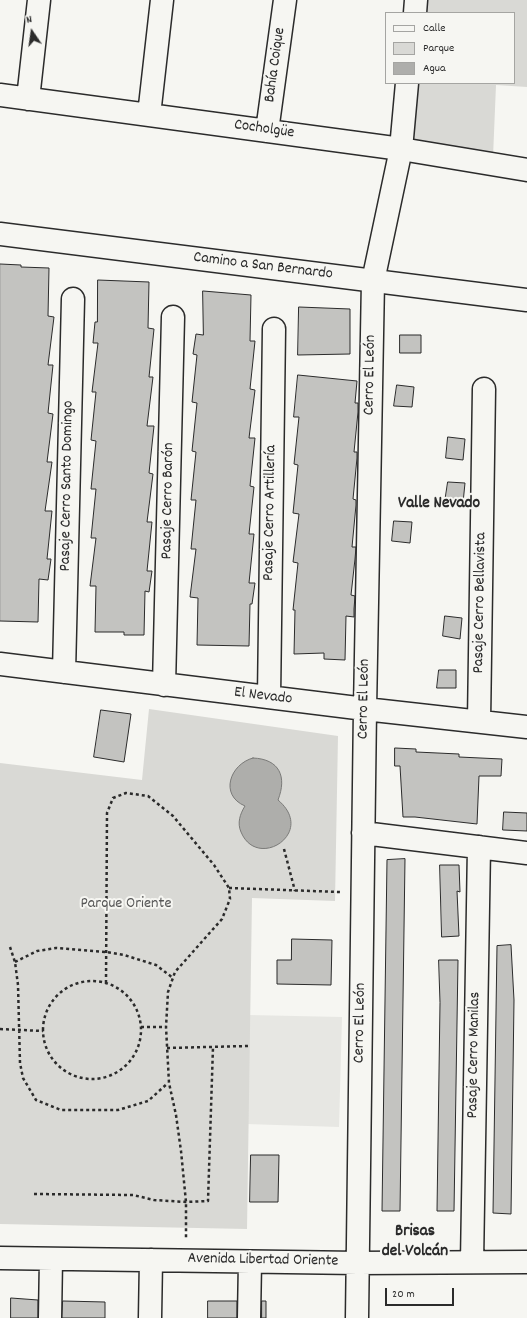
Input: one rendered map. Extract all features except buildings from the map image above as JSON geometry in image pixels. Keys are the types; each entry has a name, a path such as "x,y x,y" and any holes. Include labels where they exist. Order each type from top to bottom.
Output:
{"street":[{"path":"28,99 39,0"},
{"path":"149,115 162,0"},
{"name":"Bahía Coique","path":"267,131 285,0"},
{"path":"415,12 416,0"},
{"name":"Cerro El León","path":"357,1318 363,833 373,281 401,149 408,84"},
{"name":"Cocholgüe","path":"0,95 401,149 527,170"},
{"name":"Camino a San Bernardo","path":"0,234 527,300"},
{"name":"Pasaje Cerro Santo Domingo","path":"64,672 73,299"},
{"name":"Pasaje Cerro Barón","path":"164,684 173,317"},
{"name":"Pasaje Cerro Artillería","path":"269,697 274,329"},
{"name":"Pasaje Cerro Bellavista","path":"480,721 484,389"},
{"name":"El Nevado","path":"0,664 365,709 527,727"},
{"path":"363,833 527,853"},
{"name":"Pasaje Cerro Manilas","path":"472,1262 479,847"},
{"name":"Avenida Libertad Oriente","path":"0,1258 358,1263 527,1262"},
{"path":"50,1318 51,1259"},
{"path":"150,1318 151,1260"},
{"path":"249,1318 250,1262"}],"path":[{"path":"106,983 107,813 113,798 126,793 148,796 173,816 214,865 229,888 230,899 222,919 175,972 168,992 166,1027 169,1083 176,1115 186,1202 185,1260"},
{"path":"284,848 294,891"},
{"path":"229,888 363,893"},
{"path":"10,948 18,985 20,1063 23,1078 36,1100 61,1110 118,1110 148,1101 169,1083"},
{"path":"14,962 37,951 56,948 106,952 124,955 156,965 173,978"},
{"path":"90,982 106,983 121,991 132,1002 140,1017 140,1027 141,1034 137,1049 129,1063 116,1074 100,1079 84,1079 69,1074 56,1064 47,1051 43,1031 44,1020 50,1005 60,993 74,985 90,982"},
{"path":"140,1027 166,1027"},
{"path":"0,1029 43,1031"},
{"path":"167,1048 248,1046"},
{"path":"34,1194 133,1195 154,1200 186,1202 208,1201 213,1047"}],"shaded area":[{"path":"249,1015 342,1017 339,1127 246,1124"}],"green space":[{"path":"424,0 527,0 527,87 496,85 493,157 410,143 416,84 515,84 515,12 422,12"},
{"name":"Parque Oriente","path":"149,709 338,736 335,901 252,898 247,1229 0,1224 0,763 142,780"}],"water":[{"path":"253,758 270,762 279,771 282,784 278,800 288,812 291,824 288,835 280,843 270,848 259,848 249,843 241,832 239,825 245,806 237,801 232,795 230,788 231,780 238,766"}],"district":[{"name":"Valle Nevado","path":"439,505"},
{"name":"Brisas del Volcán","path":"415,1243"}]}
